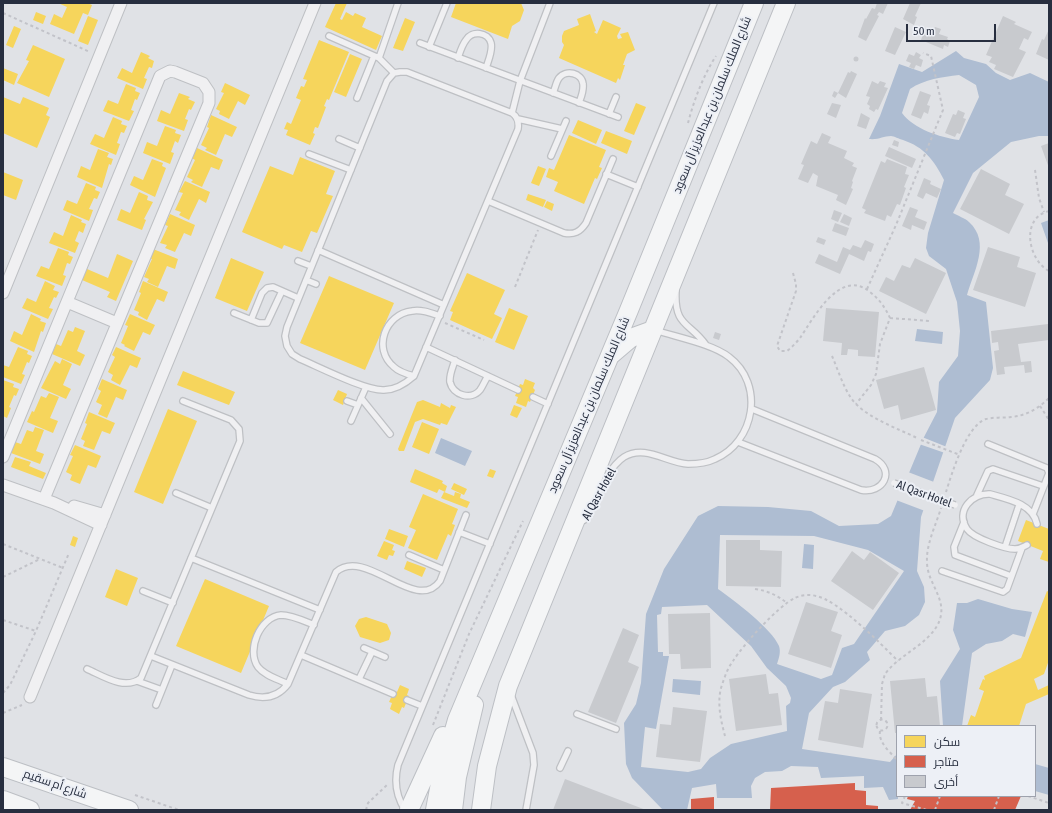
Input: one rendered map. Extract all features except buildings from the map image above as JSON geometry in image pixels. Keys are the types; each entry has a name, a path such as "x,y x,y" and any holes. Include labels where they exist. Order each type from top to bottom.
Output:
{"main road":[{"name":"شارع الملك سلمان بن عبدالعزيز آل سعود","path":"435,810 442,773 457,720 754,3"},
{"path":"482,808 489,758 508,686 676,270 786,3"},
{"path":"606,362 613,353 631,338 653,330"},
{"path":"409,810 497,623"},
{"path":"453,810 457,777 470,719 497,623"},
{"name":"شارع أم سقيم","path":"3,767 129,810"},
{"path":"3,800 30,810"}],"street":[{"path":"3,293 101,56 121,3"},
{"path":"30,697 315,3"},
{"path":"3,457 160,76 164,72 175,72 203,83 209,92 209,103 117,323 49,501"},
{"path":"66,302 117,323"},
{"path":"3,485 49,501 75,506 103,520"}],"lane":[{"path":"357,98 377,57 398,3"},
{"path":"429,47 447,3"},
{"path":"512,113 520,81 550,3"},
{"path":"405,810 398,795 396,776 398,765 714,3"},
{"path":"458,58 466,39 477,33 483,34 491,43 486,68"},
{"path":"329,36 377,57 394,73"},
{"path":"420,43 618,117"},
{"path":"518,119 518,128 414,376 400,387 392,390 374,390 300,359 292,354 287,346 285,336 298,298 387,81 394,73 407,72 512,113 518,119 562,129"},
{"path":"553,93 558,79 563,75 575,74 580,77 584,89 579,103"},
{"path":"608,114 616,98"},
{"path":"551,156 566,121"},
{"path":"339,139 360,148"},
{"path":"309,154 351,170"},
{"path":"488,200 564,233 577,233 586,223 613,159"},
{"path":"606,174 638,187"},
{"path":"318,250 444,305"},
{"path":"298,261 311,266"},
{"name":"Al Qasr Hotel","path":"676,270 676,297 678,313 687,328 700,337 706,345"},
{"path":"306,280 316,284"},
{"path":"251,320 264,290 270,287 298,298"},
{"path":"234,314 263,324 267,323 282,291"},
{"path":"414,376 400,372 387,360 383,344 386,328 391,321 405,312 422,311 439,318"},
{"name":"Al Qasr Hotel","path":"561,556 616,463 625,456 636,452 648,453 687,464 702,463 716,459 728,452 738,442 748,426 752,409 751,394 747,380 740,367 730,357 719,350 653,330"},
{"path":"426,347 518,390"},
{"path":"455,360 450,382 456,392 460,394 471,395 476,393 488,376"},
{"path":"351,421 366,387"},
{"path":"532,397 548,404"},
{"path":"361,398 390,434"},
{"path":"87,669 125,684 137,681 144,674 240,441 239,429 231,420 183,401"},
{"path":"347,401 358,405"},
{"name":"Al Qasr Hotel","path":"738,442 861,490 872,491 878,488 885,479 885,469 875,459 752,409"},
{"path":"988,444 1048,468 1048,473 1033,514"},
{"path":"1037,524 1030,509 990,494 978,495 988,471 993,469 1043,486"},
{"name":"Al Qasr Hotel","path":"885,479 964,509"},
{"path":"176,493 212,508"},
{"name":"Al Qasr Hotel","path":"964,522 964,509 972,498 978,495"},
{"path":"1005,547 1019,505"},
{"path":"151,656 258,698 275,696 288,684 302,655 336,572 342,567 349,565 356,566 423,592 436,587 466,515"},
{"path":"942,571 1000,592 1007,589 1011,576 1025,546 1005,547 976,536 966,528 964,522"},
{"path":"964,522 954,547 955,554 1011,576"},
{"path":"459,532 490,544"},
{"path":"409,555 444,570"},
{"path":"191,558 320,610"},
{"path":"143,591 173,603"},
{"path":"288,684 264,673 256,663 254,650 260,631 268,621 279,616 292,617 314,625"},
{"path":"364,648 385,656"},
{"path":"359,680 372,652"},
{"path":"302,655 393,694"},
{"path":"156,706 172,665"},
{"path":"137,681 162,690"},
{"path":"508,686 534,753 534,770 526,810"},
{"path":"408,700 422,706"},
{"path":"577,714 616,728"},
{"path":"560,768 568,751"}],"path":[{"path":"3,13 101,56"},
{"path":"687,124 693,104 708,68 719,50"},
{"path":"866,289 896,226 943,110 931,56 924,53"},
{"path":"1035,170 1044,212"},
{"path":"1049,211 1039,215 1032,224 1030,235 1040,264 1049,271"},
{"path":"516,287 541,223"},
{"path":"793,273 796,291 777,346 783,352 787,351 799,339 820,307 834,293 852,286 859,286 866,289 882,303 890,318 880,344 876,374 871,385 856,404"},
{"path":"439,318 484,340"},
{"path":"890,318 930,321"},
{"path":"832,356 848,393 864,412 916,438"},
{"path":"1040,406 1049,420"},
{"path":"921,440 960,455"},
{"path":"430,730 469,634 526,515"},
{"path":"3,544 64,568"},
{"path":"3,693 10,685 36,631 64,568 69,553"},
{"path":"3,576 41,558"},
{"path":"755,589 767,591 778,596 787,604"},
{"path":"725,736 719,706 720,690 725,675 733,661 765,624 795,598 804,595 819,597 832,603 883,646 898,661"},
{"path":"3,620 36,631"},
{"path":"3,713 15,709 30,697"},
{"path":"880,731 883,731 887,727 884,720 881,720 877,724 880,731 880,739 896,759"},
{"path":"366,810 368,803 396,776"},
{"path":"905,797 902,803 927,810"},
{"path":"935,810 940,797"},
{"path":"994,810 999,797"},
{"path":"1031,797 1049,803"}],"water":[{"path":"956,51 964,58 986,64 996,73 1010,80 1030,73 1049,82 1049,136 1039,136 1011,142 973,173 953,213 969,222 976,230 979,238 980,248 977,267 967,295 986,302 993,368 990,380 955,418 921,517 917,571 924,587 925,602 919,615 905,626 885,631 867,652 870,660 845,682 833,687 809,713 802,749 890,762 896,755 896,797 898,797 898,799 889,800 883,787 864,788 864,776 821,778 818,767 791,766 782,771 765,772 755,778 751,786 752,798 717,798 716,784 692,788 687,810 663,810 632,778 626,764 624,723 636,704 641,683 646,614 664,569 698,516 718,506 768,507 811,511 839,526 878,524 891,516 924,437 937,412 939,382 958,356 960,331 957,302 946,269 929,256 926,248 928,233 944,180 932,160 917,146 892,136 869,139 880,116 899,64 922,72","holes":["959,75 976,85 979,97 959,140 943,137 920,128 913,124 902,113 910,89 928,81","720,535 814,536 868,550 904,571 854,644 842,648 832,675 821,679 777,664 780,650 769,631 752,615 718,589","707,605 751,646 767,668 786,686 791,698 790,703 786,706 787,731 731,744 710,758 701,769 688,772 641,767 645,727 656,729 669,656 663,656 663,652 658,652 657,615 661,614 662,607"]},
{"path":"1049,220 1049,243 1048,243 1041,223"},
{"path":"917,329 943,332 942,344 915,341"},
{"path":"441,438 472,451 465,466 435,453"},
{"path":"804,544 814,545 813,569 802,568"},
{"path":"978,599 1012,609 1032,612 1025,637 1013,634 1002,641 986,644 972,653 962,725 943,725 940,681 960,649 953,630 957,603 967,603"},
{"path":"673,679 701,681 700,695 672,692"},
{"path":"1036,764 1049,768 1049,795 1036,791"}],"pier":[{"path":"922,437 947,447 945,453 919,444"},
{"path":"908,472 934,482 925,511 896,500"}]}
